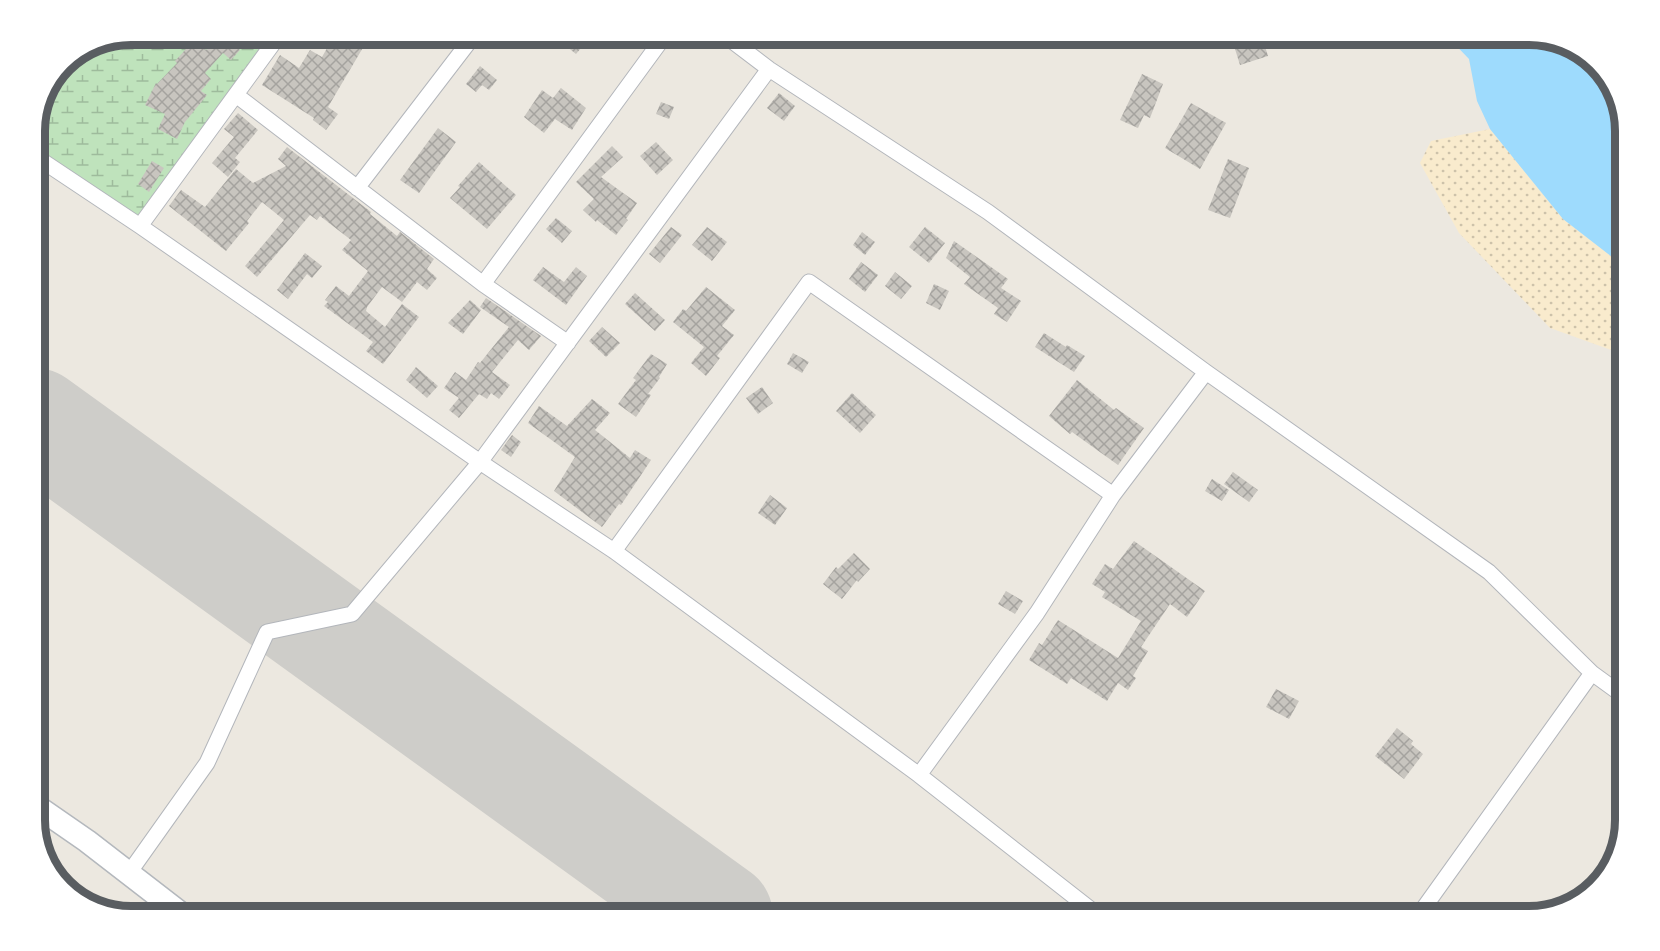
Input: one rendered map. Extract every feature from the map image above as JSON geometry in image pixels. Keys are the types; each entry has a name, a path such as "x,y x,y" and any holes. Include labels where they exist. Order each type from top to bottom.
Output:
{"street":[{"path":"140,226 272,45"},
{"path":"357,188 467,45"},
{"path":"483,284 658,45"},
{"path":"737,45 769,69 988,212 1206,372 1489,572 1592,673 1615,690"},
{"path":"129,873 207,763 267,632 352,614 480,462 769,69"},
{"path":"236,95 483,284 568,343"},
{"path":"45,163 480,462 614,551 919,775 1086,906"},
{"path":"614,551 809,282 1113,495"},
{"path":"919,775 1036,614 1113,495 1206,372"},
{"path":"1425,906 1592,673"},
{"path":"45,812 87,841 170,906"}],"green space":[{"path":"265,45 138,220 45,162 45,125 48,109 63,79 74,66 88,57 114,47"}],"sand":[{"path":"1490,129 1563,219 1615,259 1615,357 1614,351 1550,328 1459,233 1420,163 1431,141"}],"water":[{"path":"1456,45 1540,46 1572,57 1594,74 1606,93 1615,125 1615,259 1563,219 1490,129 1477,101 1469,59"}],"building":[{"path":"190,45 201,45 206,50 210,45 235,45 240,50 231,60 223,53 205,73 211,79 201,91 207,95 185,122 177,139 158,129 165,114 145,105 156,83 177,63 175,61"},
{"path":"329,45 365,45 328,107 338,114 326,130 313,120 314,118 262,85 280,55 299,68 310,50 322,57"},
{"path":"567,45 584,45 576,54"},
{"path":"1247,45 1265,45 1268,56 1240,65 1235,49"},
{"path":"480,66 497,80 489,90 482,85 476,92 466,84"},
{"path":"1142,74 1163,84 1150,118 1144,115 1138,128 1120,120"},
{"path":"561,88 586,108 572,130 555,119 544,133 524,117 542,90 553,98"},
{"path":"779,93 795,106 784,121 767,108"},
{"path":"661,102 674,107 669,119 656,114"},
{"path":"1191,103 1226,123 1200,169 1165,148"},
{"path":"238,113 258,130 235,158 240,162 228,177 212,163 234,137 224,129"},
{"path":"438,128 456,142 419,193 400,180"},
{"path":"656,142 673,160 657,175 640,156"},
{"path":"612,146 623,157 601,177 637,203 626,219 628,220 616,235 583,210 594,199 576,182"},
{"path":"287,147 371,212 370,214 397,236 400,232 434,259 427,269 437,278 427,290 417,282 402,302 382,287 367,307 366,311 385,327 402,304 419,317 383,364 366,351 373,342 324,306 328,302 325,300 336,286 349,296 368,271 342,250 351,240 320,216 317,220 310,215 257,277 245,266 284,220 262,202 247,221 249,223 226,251 169,206 181,190 205,207 236,169 253,183 286,166 278,159"},
{"path":"1228,159 1249,168 1230,218 1208,210"},
{"path":"152,161 164,168 149,192 138,184"},
{"path":"479,162 516,195 487,229 450,198"},
{"path":"556,218 572,231 562,243 546,229"},
{"path":"671,227 682,235 660,263 649,254"},
{"path":"707,227 727,242 712,261 692,245"},
{"path":"925,227 945,243 929,263 909,247"},
{"path":"862,232 875,242 865,255 853,245"},
{"path":"954,241 1008,279 1001,288 1021,301 1007,322 994,314 998,308 964,284 970,277 946,258"},
{"path":"305,253 322,266 312,278 307,274 288,299 277,290"},
{"path":"861,262 878,275 865,292 849,279"},
{"path":"543,267 564,282 576,267 587,276 566,305 533,280"},
{"path":"895,272 912,286 901,299 885,286"},
{"path":"934,284 949,291 940,310 926,303"},
{"path":"706,287 735,310 722,326 734,335 717,356 720,358 706,376 691,363 704,347 673,322 683,309 686,311"},
{"path":"635,293 665,320 655,331 625,304"},
{"path":"486,298 541,336 529,350 518,340 492,372 510,385 499,399 491,393 487,399 479,394 459,418 449,410 459,398 444,388 455,372 466,380 478,362 480,363 509,327 480,307"},
{"path":"470,300 481,310 463,334 448,323"},
{"path":"602,327 620,343 606,357 589,341"},
{"path":"1044,333 1085,356 1074,372 1035,347"},
{"path":"793,353 809,362 802,373 787,364"},
{"path":"651,354 667,364 648,394 651,395 636,417 618,404 636,380 633,378"},
{"path":"416,367 438,386 427,398 406,380"},
{"path":"1077,380 1114,410 1116,408 1144,428 1118,465 1072,432 1070,434 1049,416"},
{"path":"762,387 773,403 758,414 746,398"},
{"path":"852,393 876,415 860,433 836,411"},
{"path":"592,399 610,413 595,430 630,458 635,450 651,460 621,505 619,504 602,527 554,491 575,457 528,423 539,406 567,426"},
{"path":"512,435 521,442 511,457 501,450"},
{"path":"1233,472 1258,490 1249,502 1224,484"},
{"path":"1212,479 1229,490 1222,501 1205,491"},
{"path":"770,495 787,508 775,525 758,513"},
{"path":"1134,541 1205,591 1187,617 1170,604 1141,647 1148,651 1133,676 1136,678 1128,690 1118,683 1107,701 1071,678 1067,684 1029,660 1039,643 1042,645 1058,620 1118,658 1141,621 1102,597 1105,592 1092,584 1105,564 1113,569"},
{"path":"854,553 870,569 858,582 857,580 842,599 823,584 836,567 838,569"},
{"path":"1006,591 1023,601 1015,614 998,604"},
{"path":"1276,689 1299,701 1289,719 1266,707"},
{"path":"1397,728 1413,741 1411,744 1423,754 1404,779 1375,756"}],"runway":[{"path":"45,429 705,906"}]}
